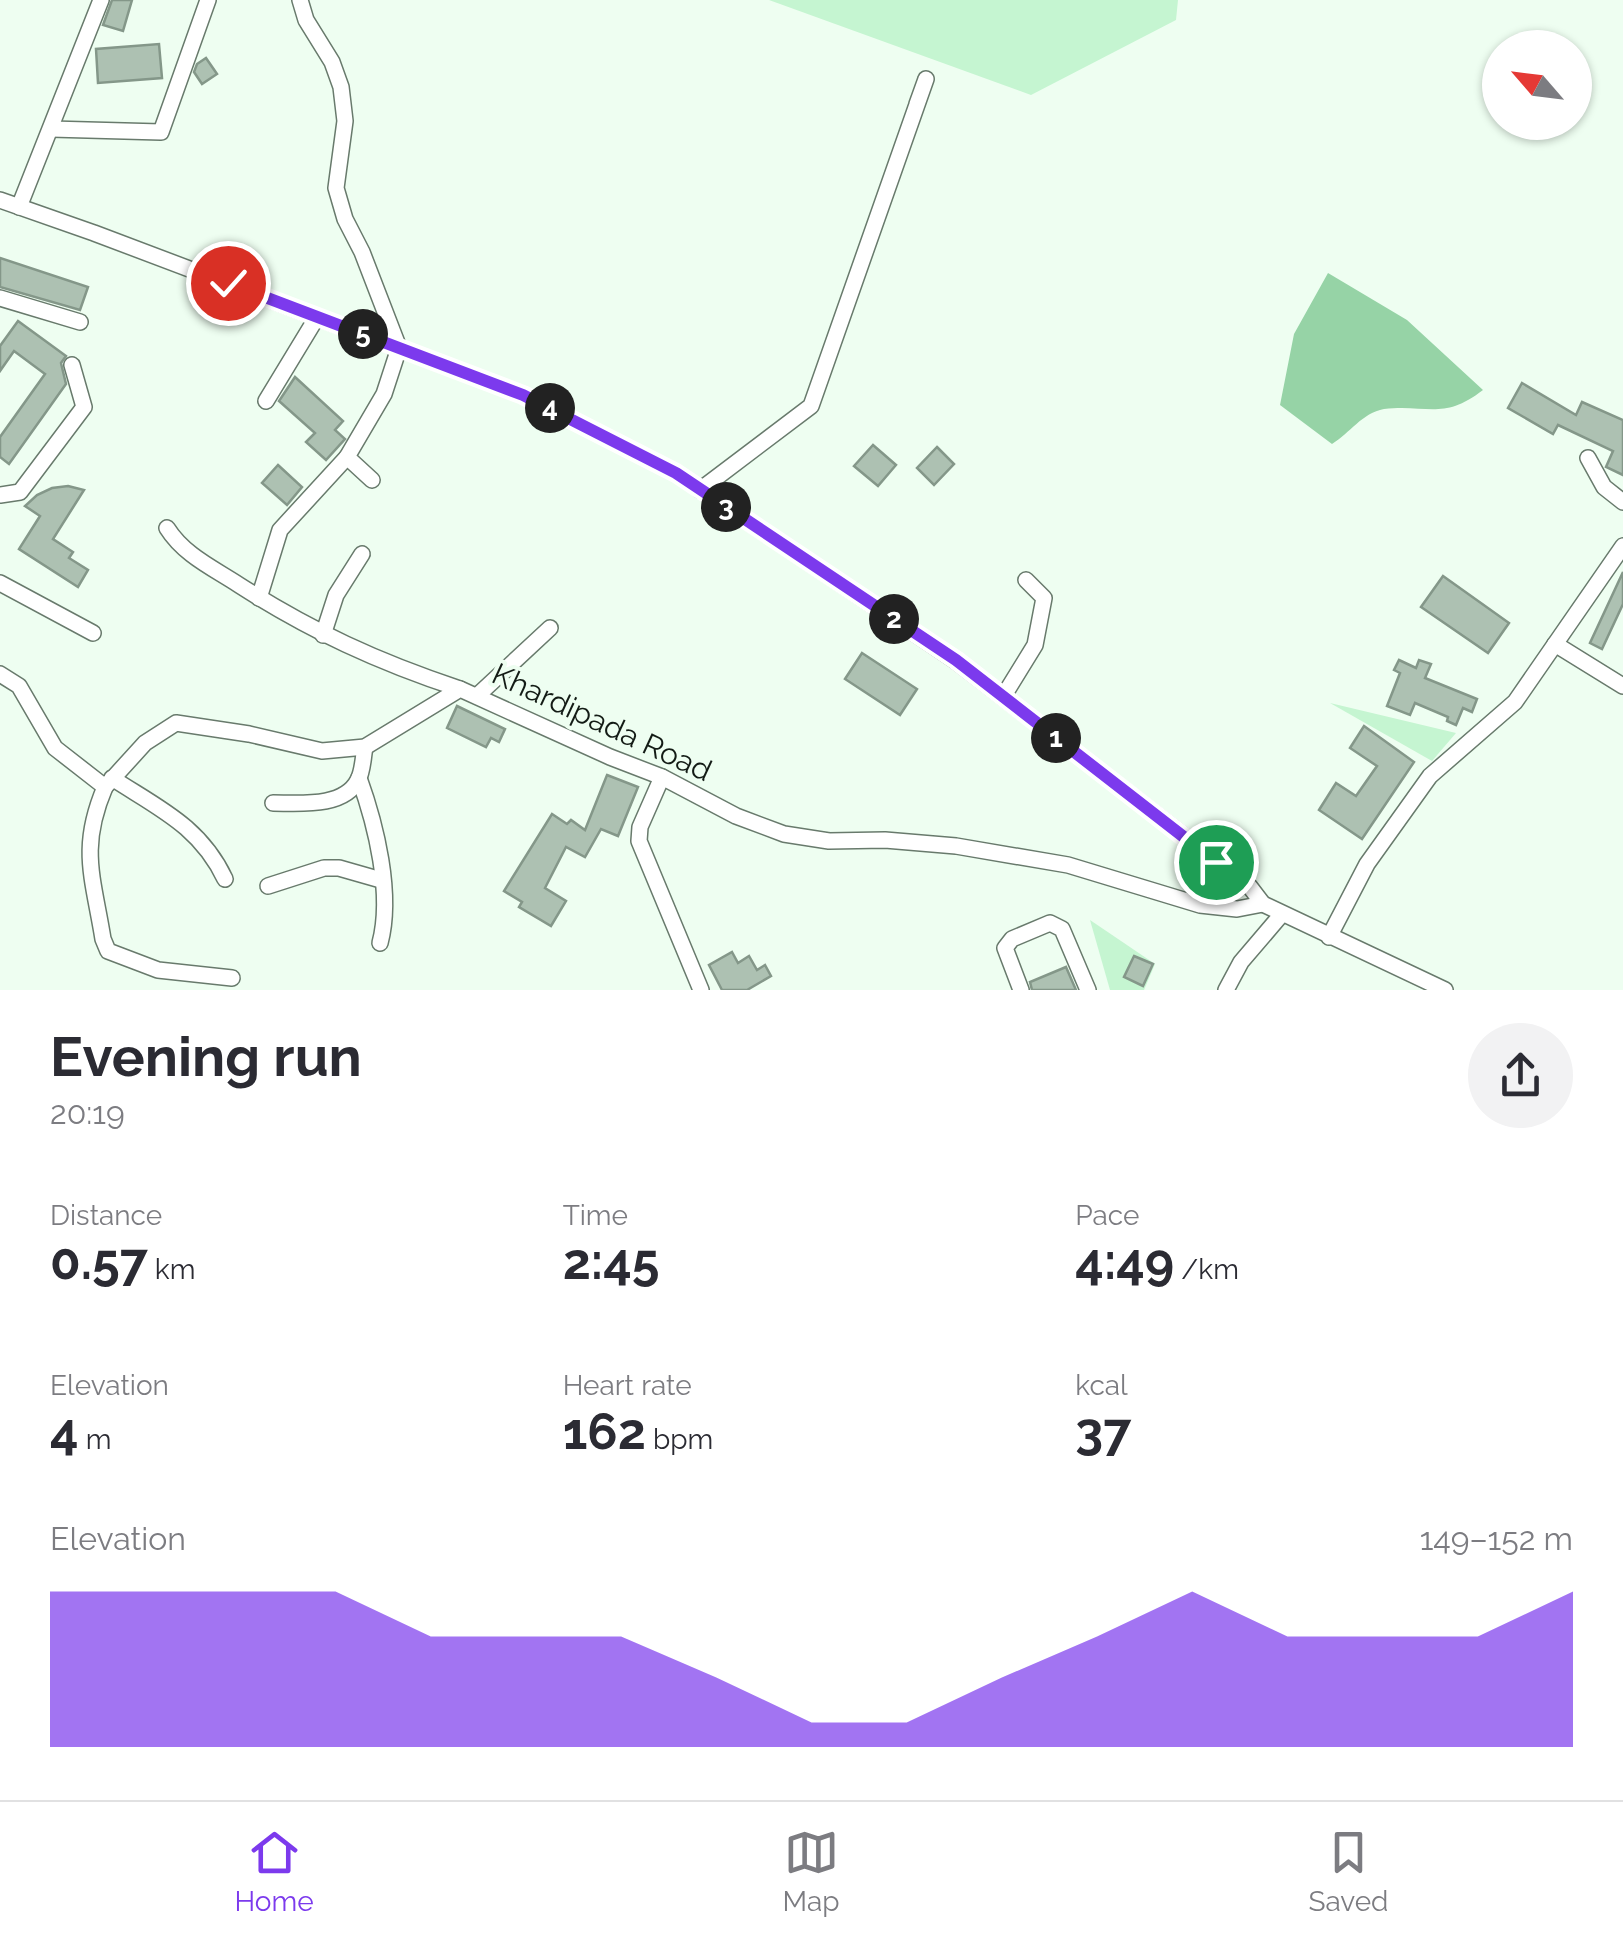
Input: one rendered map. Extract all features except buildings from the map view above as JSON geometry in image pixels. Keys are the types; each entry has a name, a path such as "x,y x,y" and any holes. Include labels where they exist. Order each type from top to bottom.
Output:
{"street":[{"path":"19,207 101,0"},
{"path":"51,129 161,132 208,0"},
{"path":"259,598 280,530 347,458 384,394 398,348 340,204 336,188 344,120 340,87 332,62 306,20 300,0"},
{"path":"700,490 811,406 926,79 917,104"},
{"path":"0,200 523,395 676,473 956,660 1250,887 1263,904 1445,990"},
{"path":"0,298 80,322"},
{"path":"266,401 317,317"},
{"path":"0,495 20,492 84,407 72,365"},
{"path":"347,458 372,480"},
{"path":"1588,458 1604,487 1623,502"},
{"path":"167,528 176,542 201,562 323,635 376,660 460,689"},
{"path":"1328,937 1367,864 1430,776 1514,702 1623,546"},
{"path":"323,635 336,595 362,554"},
{"path":"1003,697 1035,645 1038,630 1044,598 1026,580"},
{"path":"0,583 93,633"},
{"path":"478,694 550,628"},
{"path":"1555,644 1623,686"},
{"path":"0,674 19,686 55,748 108,782 170,812 218,865 225,879"},
{"name":"Khardipada Road","path":"108,782 145,743 176,723 322,750 365,747 460,689 610,758 662,777 736,816 784,834 956,846 1068,865 1200,905 1236,909 1263,904"},
{"path":"365,747 360,778 374,821 384,895 380,943"},
{"path":"662,777 640,826 639,841 701,990"},
{"path":"273,802 338,798 360,778"},
{"path":"108,782 94,813 87,852 108,950 158,970 232,978"},
{"path":"268,886 324,868 339,868 381,880"},
{"path":"1226,990 1241,962 1282,914"},
{"path":"1020,990 1005,948 1012,940 1050,923 1060,926 1088,990"}],"shaded area":[{"path":"769,0 1178,0 1176,20 1031,95"},
{"path":"1328,273 1407,320 1483,390 1469,400 1445,408 1376,411 1332,444 1280,405 1294,334"},
{"path":"1330,703 1456,733 1432,761"},
{"path":"1090,920 1155,964 1144,990 1110,990"}],"route":[{"path":"228,283 523,395 676,473 956,660 1216,862"}]}
